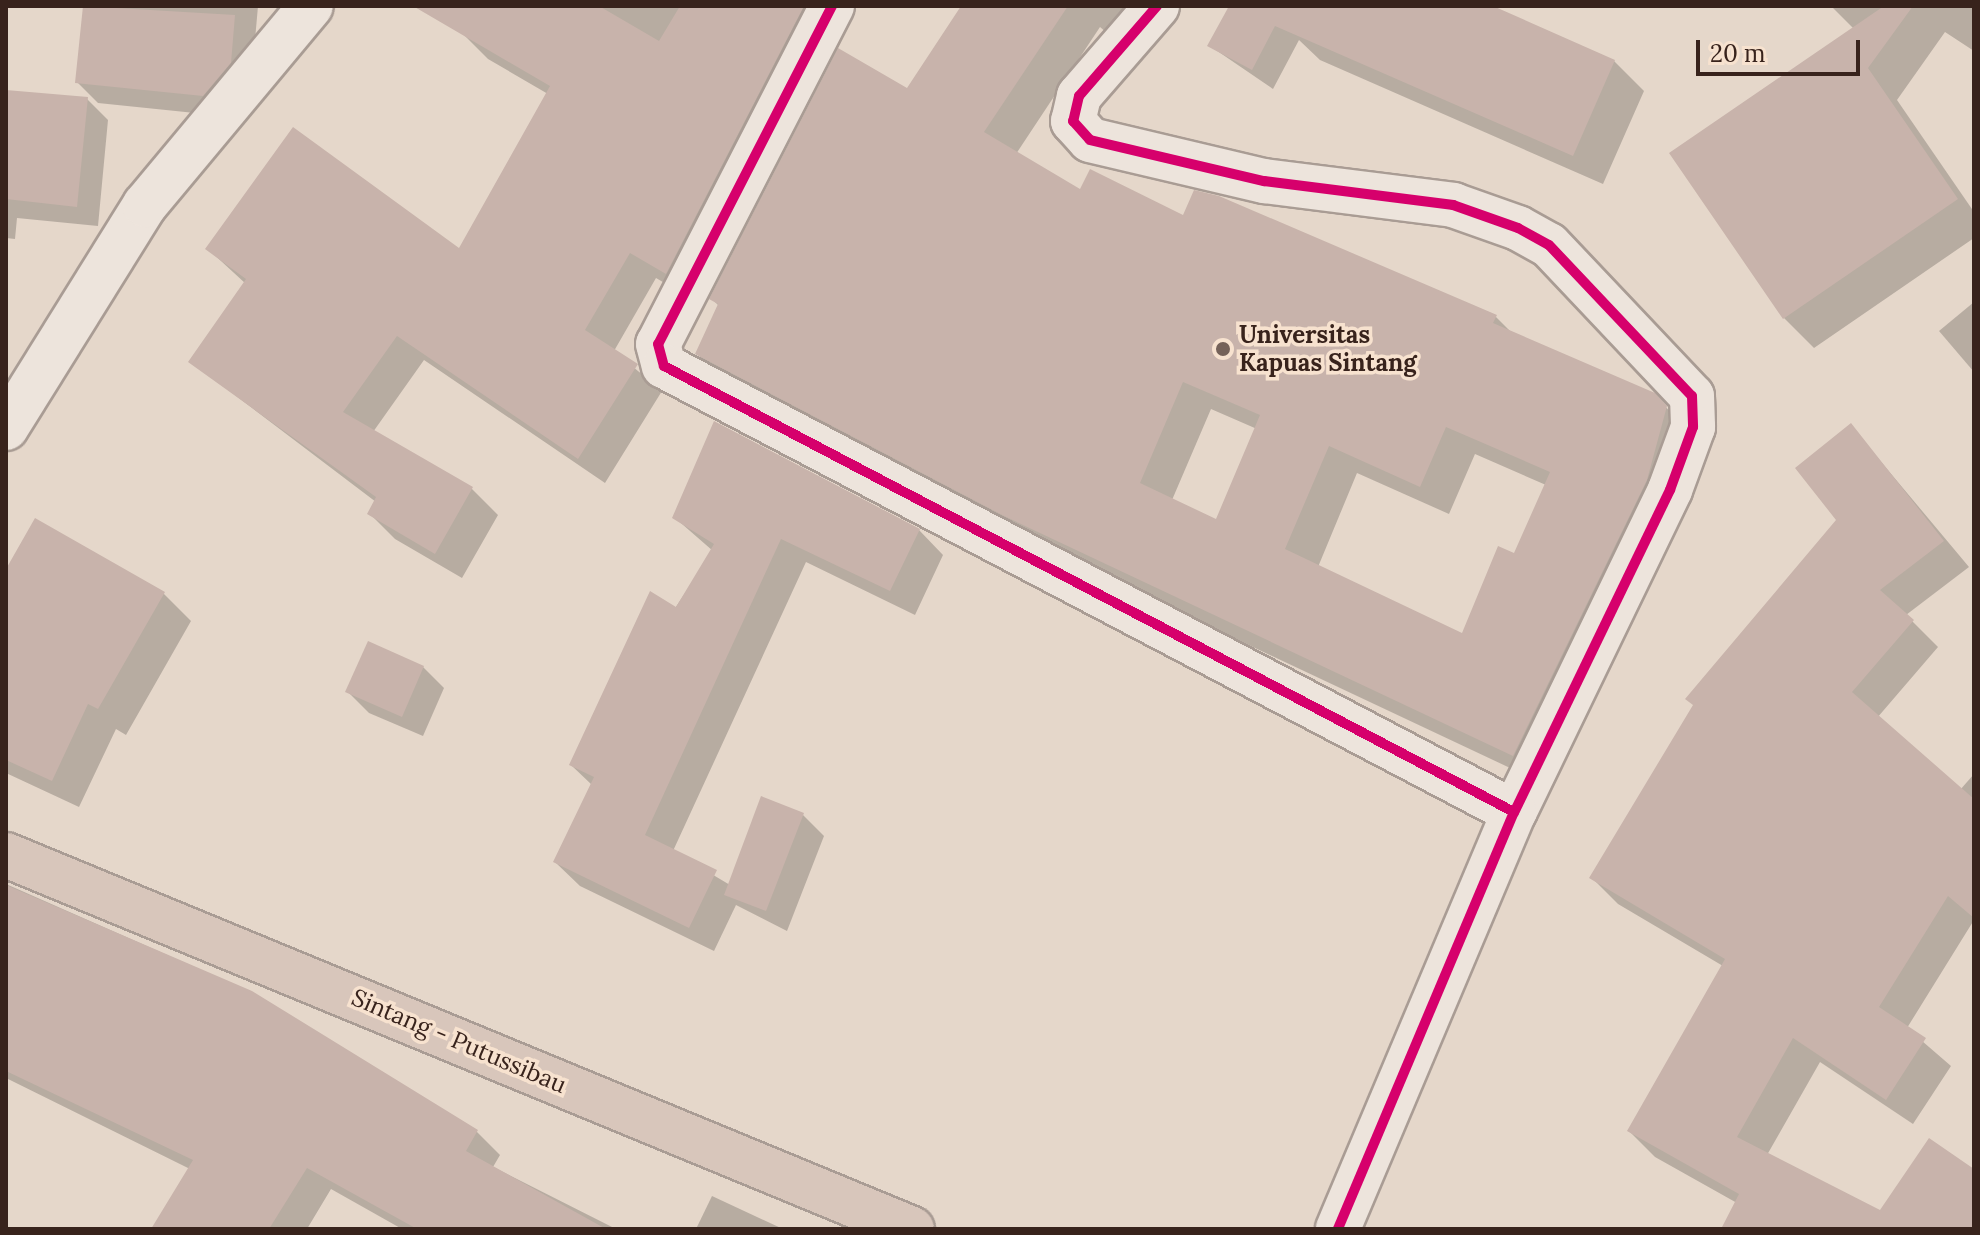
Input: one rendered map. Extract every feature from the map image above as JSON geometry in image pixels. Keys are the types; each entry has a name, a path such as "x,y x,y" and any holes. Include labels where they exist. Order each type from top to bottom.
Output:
{"highway":[{"name":"Sintang - Putussibau","path":"6,855 912,1229"}],"street":[{"path":"6,428 145,205 311,6"},
{"path":"832,6 658,344 664,366 1514,812"},
{"path":"1157,6 1079,96 1073,121 1090,140 1264,181 1453,205 1518,228 1549,245 1692,396 1693,427 1670,490 1514,812 1338,1229"}],"building":[{"path":"83,6 235,15 231,63 203,96 75,83"},
{"path":"413,6 599,6 659,41 680,6 804,6 666,274 630,253 585,330 638,364 578,459 397,336 343,412 473,487 435,554 367,514 376,497 188,362 246,279 205,249 293,127 459,248 550,86"},
{"path":"961,6 1068,6 984,132 1080,189 1090,169 1183,215 1194,190 1219,196 1497,315 1493,323 1655,393 1667,406 1647,480 1513,756 1004,516 695,354 718,304 709,299 838,48 907,88","holes":["1183,382 1260,415 1216,519 1140,483","1446,427 1550,472 1514,553 1498,546 1462,633 1285,549 1329,446 1420,487"]},
{"path":"1229,6 1493,6 1615,60 1573,156 1275,26 1252,70 1207,46"},
{"path":"1884,6 1913,6 1868,68 1958,199 1783,319 1669,153"},
{"path":"6,90 88,97 77,207 6,199"},
{"path":"714,421 920,529 890,591 781,539 645,835 717,870 689,928 553,862 594,777 569,765 650,591 676,607 714,544 672,518"},
{"path":"1851,423 1944,541 1880,590 1914,620 1852,692 1974,799 1974,918 1948,896 1879,1007 1926,1038 1886,1100 1793,1038 1737,1137 1880,1210 1929,1138 1974,1169 1974,1229 1721,1229 1739,1194 1627,1131 1725,959 1589,878 1693,705 1685,699 1836,520 1795,468"},
{"path":"35,518 165,592 98,709 88,704 52,781 6,760 6,569"},
{"path":"368,641 424,666 402,717 345,692"},
{"path":"761,796 804,813 766,911 724,895"},
{"path":"6,885 252,991 478,1130 466,1151 606,1229 417,1229 307,1168 269,1229 151,1229 193,1160 6,1071"}],"cycle path":[{"path":"832,6 658,344 664,366 1514,812"},
{"path":"1157,6 1079,96 1073,121 1090,140 1264,181 1453,205 1518,228 1549,245 1692,396 1693,427 1670,490 1514,812 1338,1229"}],"place":[{"name":"Universitas Kapuas Sintang","path":"1223,349"}]}
